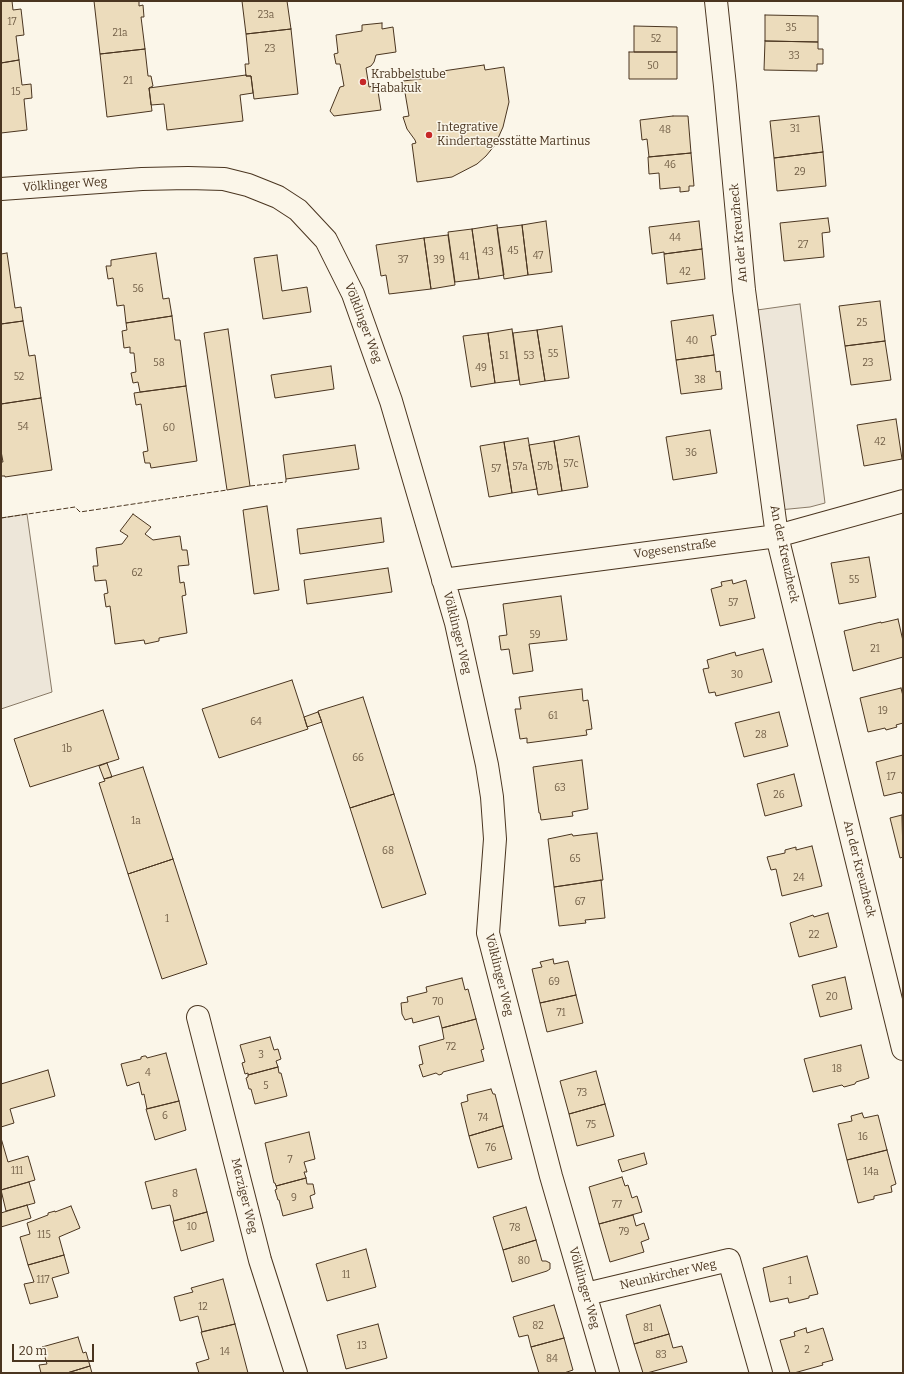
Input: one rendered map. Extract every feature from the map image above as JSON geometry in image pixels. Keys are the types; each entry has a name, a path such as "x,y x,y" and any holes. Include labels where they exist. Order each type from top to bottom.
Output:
{"street":[{"name":"An der Kreuzheck","path":"716,1 726,86 744,290 778,536 903,1049"},
{"name":"Völklinger Weg","path":"1,190 142,179 224,179 248,185 278,197 298,210 326,240 353,294 391,401 458,631 487,765 492,797 495,839 488,933 551,1176 608,1373"},
{"name":"Vogesenstraße","path":"443,580 778,536 903,501"},
{"name":"Merziger Weg","path":"198,1017 260,1260 296,1373"},
{"name":"Neunkircher Weg","path":"586,1294 729,1260 761,1373"}],"shaded area":[{"path":"800,304 825,503 810,507 779,510 750,311"},
{"path":"27,514 52,692 1,709 1,518"}],"building":[{"path":"1,1 12,1 13,10 21,9 24,35 16,36 19,60 1,63"},
{"path":"94,1 139,1 139,6 143,5 144,17 141,17 145,49 100,54"},
{"path":"242,1 287,1 291,29 246,34"},
{"path":"765,15 818,16 818,42 765,41"},
{"path":"382,23 382,29 393,27 396,52 376,55 371,66 366,68 369,87 377,85 381,110 334,116 330,111 340,87 344,86 340,64 336,64 334,54 338,53 336,35 362,31 362,25"},
{"path":"634,26 677,27 677,52 634,52"},
{"path":"291,29 298,94 254,99 251,76 246,76 245,64 249,64 246,34"},
{"path":"765,41 818,42 818,49 823,49 823,64 817,64 817,71 764,70"},
{"path":"145,49 148,76 151,76 153,86 149,88 152,111 107,117 100,54"},
{"path":"629,52 677,52 677,79 629,79"},
{"path":"19,60 22,85 31,84 32,98 24,99 27,130 1,133 1,63"},
{"path":"484,65 485,70 504,67 509,102 503,127 495,145 477,164 452,177 417,182 412,144 416,143 407,129 403,117 409,116 403,81 437,77 436,72"},
{"path":"246,75 251,76 253,93 240,95 243,121 167,130 164,104 151,105 149,88"},
{"path":"673,116 688,116 691,153 649,157 647,139 642,140 640,120"},
{"path":"819,116 823,152 774,158 770,121"},
{"path":"823,152 826,186 777,191 774,158"},
{"path":"691,153 694,186 689,186 689,191 680,192 680,187 660,189 659,173 649,174 648,157"},
{"path":"828,218 830,232 822,233 824,257 784,261 780,223"},
{"path":"546,221 552,272 528,275 522,225"},
{"path":"699,221 702,249 652,254 649,227"},
{"path":"497,225 504,275 479,279 472,229"},
{"path":"522,225 528,275 504,279 497,228"},
{"path":"472,229 479,279 455,282 448,232"},
{"path":"448,235 455,285 431,289 424,238"},
{"path":"424,238 431,289 389,294 386,275 381,276 376,245"},
{"path":"702,249 705,279 667,284 664,254"},
{"path":"7,253 15,308 21,307 23,321 1,324 1,254"},
{"path":"156,253 163,299 169,298 172,316 126,323 124,305 117,306 113,278 108,279 106,266 111,266 111,260"},
{"path":"277,255 282,291 307,287 311,312 263,319 254,258"},
{"path":"880,301 885,341 845,346 839,306"},
{"path":"713,315 716,335 711,336 714,355 676,360 671,321"},
{"path":"172,316 175,340 180,340 186,386 140,392 138,382 133,383 131,373 136,372 134,353 130,353 130,347 124,348 122,331 127,330 126,323"},
{"path":"23,321 29,356 35,355 41,398 1,404 1,324"},
{"path":"562,326 569,378 545,381 537,330"},
{"path":"228,329 250,486 227,490 204,333"},
{"path":"512,329 519,380 495,383 488,333"},
{"path":"537,330 545,381 520,385 513,333"},
{"path":"488,333 495,383 471,387 463,336"},
{"path":"885,341 891,380 851,385 845,346"},
{"path":"714,355 716,372 720,371 722,389 681,394 676,360"},
{"path":"331,366 334,389 275,398 271,375"},
{"path":"186,386 197,461 151,468 150,463 145,463 143,452 148,451 141,404 136,405 134,393"},
{"path":"41,398 52,470 5,477 1,476 1,462 3,462 1,451 1,404"},
{"path":"896,419 902,459 864,466 857,425"},
{"path":"710,430 717,473 673,480 666,437"},
{"path":"579,436 588,487 562,491 554,441"},
{"path":"528,438 537,489 512,493 504,442"},
{"path":"554,441 562,491 538,495 529,445"},
{"path":"504,442 512,493 489,497 480,446"},
{"path":"355,445 359,469 286,479 283,455"},
{"path":"267,506 279,590 254,594 243,510"},
{"path":"133,514 151,527 145,534 153,540 180,536 182,550 187,550 189,565 178,566 180,583 184,582 186,595 182,596 187,633 159,638 159,641 145,644 144,640 115,644 110,606 106,607 104,594 108,593 106,580 95,581 93,566 98,566 96,548 122,544 128,536 120,531"},
{"path":"381,518 384,542 300,554 297,529"},
{"path":"869,557 876,597 839,604 831,563"},
{"path":"388,568 392,592 307,604 304,580"},
{"path":"732,580 733,584 746,580 755,618 720,626 711,589 722,586 721,582"},
{"path":"561,596 567,640 529,644 533,671 513,674 509,649 501,650 499,636 507,635 503,604"},
{"path":"898,619 903,641 903,657 853,671 844,631"},
{"path":"763,649 772,682 716,696 715,692 709,693 703,669 709,668 707,660 735,652 736,656"},
{"path":"292,680 308,729 219,758 202,709"},
{"path":"901,688 903,696 903,723 896,725 897,727 886,730 885,728 868,732 860,698"},
{"path":"582,689 583,701 588,700 592,729 586,730 587,735 527,743 527,738 520,739 515,709 521,709 519,697"},
{"path":"363,697 394,794 350,808 318,711"},
{"path":"103,710 119,759 30,787 14,739"},
{"path":"318,712 322,722 307,727 304,717"},
{"path":"779,712 788,746 744,757 735,723"},
{"path":"903,755 903,794 901,792 884,796 876,762"},
{"path":"582,760 588,809 572,812 573,816 541,820 533,767"},
{"path":"107,763 112,777 104,779 99,766"},
{"path":"143,767 173,859 128,874 99,783 105,781 104,779"},
{"path":"794,774 802,806 765,816 757,784"},
{"path":"394,794 426,894 382,908 350,808"},
{"path":"902,815 903,857 900,858 890,818"},
{"path":"597,833 603,880 554,887 548,839 572,834 573,836"},
{"path":"812,846 822,886 782,896 776,869 771,870 767,857 785,853 785,850 796,847 796,850"},
{"path":"173,859 207,964 162,979 128,874"},
{"path":"601,880 605,918 585,920 586,923 559,926 554,887"},
{"path":"828,913 837,947 799,957 790,923 813,915 814,917"},
{"path":"553,959 554,964 568,961 576,995 540,1003 532,969 542,967 540,962"},
{"path":"845,977 852,1009 820,1017 812,985"},
{"path":"462,978 465,990 468,989 476,1019 442,1028 439,1016 413,1023 412,1018 405,1020 402,1014 401,1003 408,1002 407,997 427,992 426,987"},
{"path":"576,995 583,1023 547,1032 540,1003"},
{"path":"476,1019 484,1049 481,1050 484,1061 443,1072 439,1075 436,1073 423,1077 419,1065 423,1064 419,1046 444,1039 442,1028"},
{"path":"270,1037 274,1050 278,1049 281,1059 276,1061 278,1067 248,1075 248,1073 245,1074 242,1063 245,1062 240,1045"},
{"path":"861,1045 869,1078 844,1087 842,1085 813,1092 804,1059"},
{"path":"166,1053 179,1101 147,1109 144,1094 142,1095 139,1082 127,1086 121,1064 141,1059 141,1057 144,1056 147,1058"},
{"path":"278,1067 287,1096 255,1104 246,1078 248,1075"},
{"path":"48,1070 55,1096 10,1109 14,1123 1,1127 1,1084"},
{"path":"596,1071 605,1104 569,1114 560,1081"},
{"path":"491,1089 493,1094 495,1094 503,1126 469,1136 461,1103 468,1101 467,1095"},
{"path":"179,1101 186,1130 155,1140 146,1109"},
{"path":"605,1104 614,1136 577,1146 569,1114"},
{"path":"862,1113 864,1118 878,1115 887,1150 847,1160 838,1124 852,1121 851,1116"},
{"path":"503,1126 512,1159 478,1168 469,1136"},
{"path":"309,1132 315,1159 304,1162 307,1172 304,1172 306,1178 276,1186 265,1143"},
{"path":"1,1138 8,1162 28,1156 35,1180 1,1190"},
{"path":"887,1150 896,1184 891,1186 892,1192 874,1196 874,1199 858,1203 847,1160"},
{"path":"644,1153 647,1164 622,1172 618,1160"},
{"path":"196,1169 207,1212 174,1221 170,1205 152,1209 145,1182"},
{"path":"622,1177 625,1186 628,1185 632,1198 637,1196 642,1212 599,1224 589,1187"},
{"path":"306,1178 307,1184 313,1184 315,1194 310,1196 313,1208 283,1216 275,1190 277,1189 276,1186"},
{"path":"29,1182 35,1203 6,1211 1,1190"},
{"path":"27,1205 31,1218 1,1227 1,1213"},
{"path":"71,1206 80,1228 59,1237 64,1255 28,1265 20,1237 30,1234 27,1223 48,1215 48,1213"},
{"path":"526,1207 536,1240 503,1250 493,1217"},
{"path":"207,1212 214,1241 181,1251 173,1221"},
{"path":"633,1215 636,1226 644,1223 649,1239 641,1242 644,1252 610,1262 599,1224"},
{"path":"536,1240 542,1261 550,1263 550,1269 512,1282 503,1250"},
{"path":"366,1249 376,1287 327,1301 316,1264"},
{"path":"64,1255 69,1273 52,1278 58,1297 30,1304 24,1284 34,1282 28,1265"},
{"path":"807,1256 818,1294 789,1303 788,1298 770,1302 763,1268"},
{"path":"223,1279 235,1324 202,1332 198,1316 180,1321 174,1297 193,1292 191,1288"},
{"path":"554,1305 564,1338 531,1347 528,1335 519,1337 513,1317"},
{"path":"660,1305 669,1334 634,1344 626,1315"},
{"path":"235,1324 248,1373 199,1373 196,1363 209,1359 201,1332"},
{"path":"378,1324 387,1358 346,1369 337,1335"},
{"path":"806,1328 807,1333 823,1328 833,1360 822,1363 823,1365 790,1373 780,1340 795,1336 794,1332"},
{"path":"669,1334 673,1348 682,1346 687,1362 643,1373 634,1344"},
{"path":"78,1337 83,1353 86,1352 90,1366 67,1373 41,1373 39,1365 47,1364 42,1347"},
{"path":"564,1338 573,1370 564,1373 539,1373 531,1347"},
{"path":"90,1366 92,1373 67,1373"}],"fence":[{"path":"250,486 286,482 286,479"},
{"path":"1,518 75,507 80,512 227,490"}],"place":[{"name":"Krabbelstube Habakuk","path":"363,82"},
{"name":"Integrative Kindertagesstätte Martinus","path":"429,135"}]}
